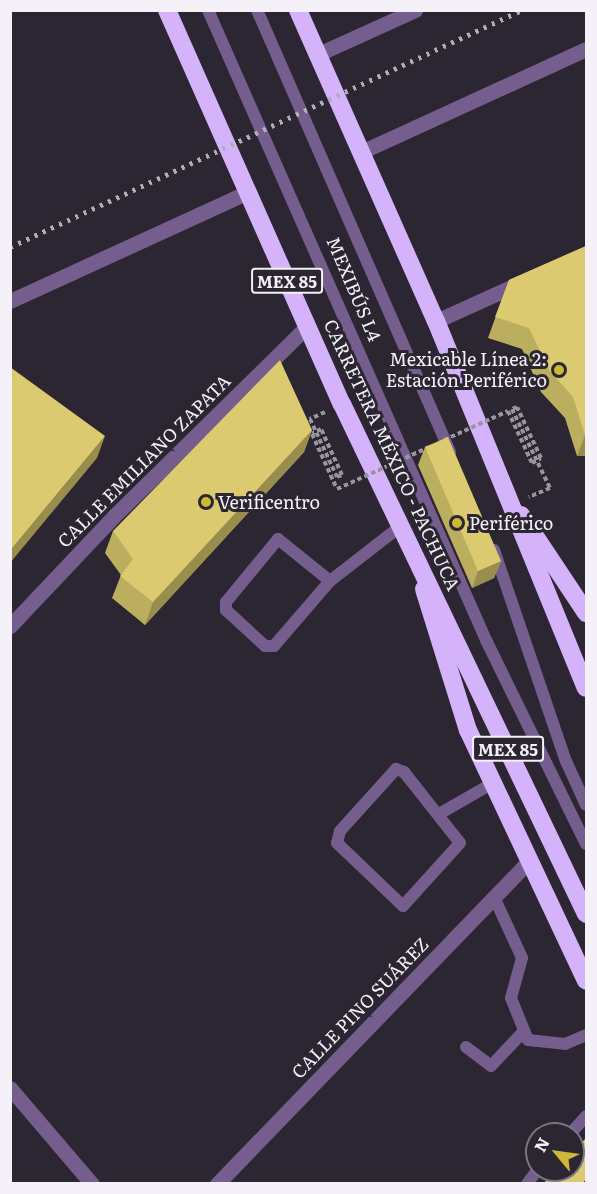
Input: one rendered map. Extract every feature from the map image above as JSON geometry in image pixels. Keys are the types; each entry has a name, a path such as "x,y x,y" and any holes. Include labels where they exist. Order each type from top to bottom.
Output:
{"highway":[{"name":"CARRETERA MÉXICO - PACHUCA","path":"167,10 342,404 586,914"},
{"path":"298,10 436,321 586,688"},
{"path":"512,505 535,529 586,613"},
{"path":"413,550 453,692 586,981"}],"street":[{"path":"316,55 415,10"},
{"path":"361,152 586,50"},
{"path":"10,302 249,192"},
{"path":"436,321 543,272"},
{"name":"CALLE EMILIANO ZAPATA","path":"10,626 115,515 307,326"},
{"name":"CALLE PINO SUÁREZ","path":"217,1184 530,860"},
{"path":"13,1094 92,1184"}],"lane":[{"name":"MEXIBÚS L4","path":"208,10 486,640 586,844"},
{"name":"MEXIBÚS L4","path":"257,10 455,461"},
{"path":"330,581 278,538 226,602 225,610 265,646 273,646 330,581 401,526"},
{"path":"488,537 566,761 586,805"},
{"path":"396,769 440,814 460,846 403,906 337,843 340,831 396,769"},
{"path":"440,814 493,783"},
{"path":"494,897 522,958 511,998 524,1031 531,1042 546,1045 586,1035"},
{"path":"466,1047 491,1066 524,1031"}],"path":[{"path":"342,404 310,419 338,477 342,475 321,429 312,434 337,489 508,411 532,463 541,458 517,407 512,409 550,488 512,505"}],"building":[{"path":"586,246 585,435 573,397 549,370 529,328 495,317 509,280"},
{"name":"Verificentro","path":"280,360 312,430 153,602 120,576 133,559 113,531"},
{"path":"10,367 105,436 10,551"},
{"path":"448,437 501,561 478,571 425,447"},
{"path":"586,1138 585,1180 585,1139"},
{"path":"545,1182 584,1182 582,1184 543,1184"}],"railway":[{"path":"10,247 522,10"}],"place":[{"name":"Mexicable Línea 2: Estación Periférico","path":"559,370"},
{"name":"Verificentro","path":"206,502"},
{"name":"Periférico","path":"457,523"}]}
